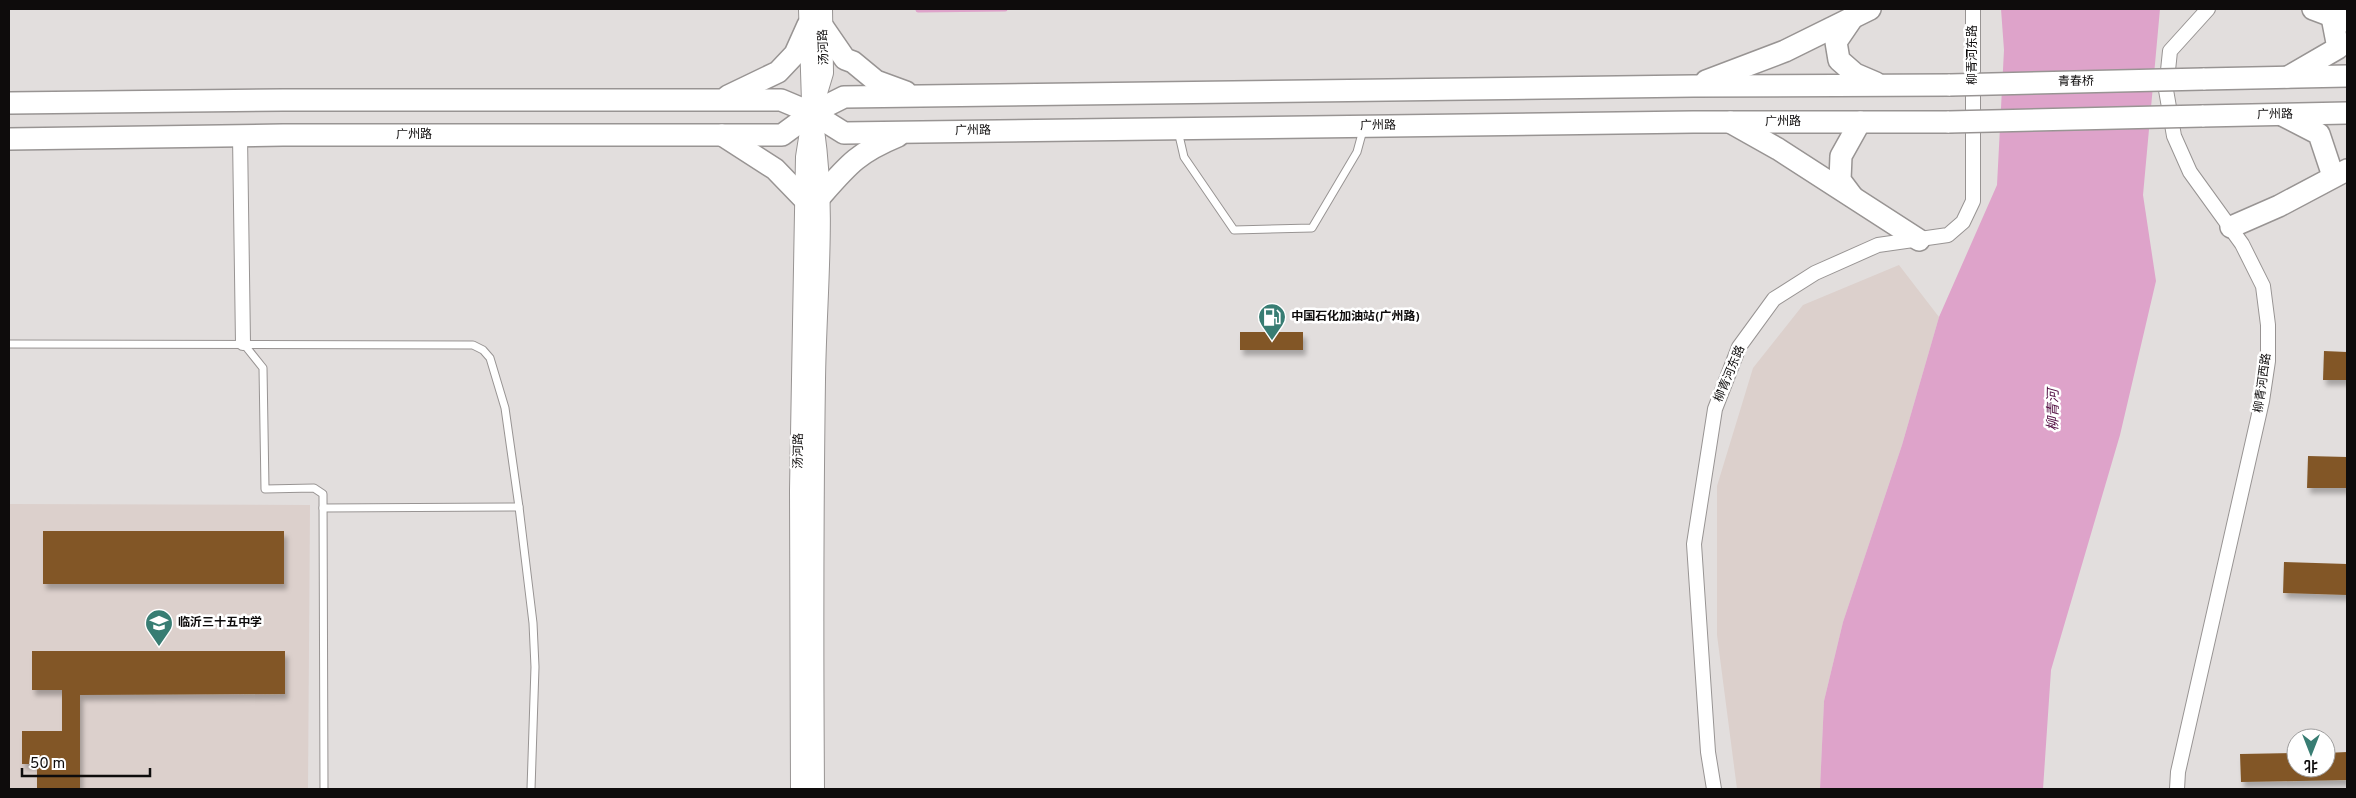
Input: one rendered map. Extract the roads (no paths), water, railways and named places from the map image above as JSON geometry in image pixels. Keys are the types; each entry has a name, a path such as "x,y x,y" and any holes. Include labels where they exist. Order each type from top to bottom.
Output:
{"main road":[{"path":"1693,86 1785,51 1870,9"},
{"path":"2287,78 2338,48 2331,16"},
{"path":"722,100 778,72 795,54 816,17 845,59 853,62 876,81 915,96"},
{"path":"1851,19 1836,42 1839,60 1855,74 1882,86"},
{"path":"2287,78 2347,76"},
{"name":"青春桥","path":"1950,86 2287,78"},
{"name":"广州路","path":"9,139 240,136 782,135 812,113 844,97 1693,86 1950,86"},
{"name":"广州路","path":"9,103 283,100 782,100 812,113 844,133 1730,122 1949,122 2347,113"},
{"path":"2230,227 2279,206 2340,173 2319,134 2282,114"},
{"path":"1730,122 1778,149 1919,240"},
{"path":"1852,196 1840,180 1841,156 1860,122"},
{"path":"722,135 775,169 812,198 851,162 871,148 909,132"}],"street":[{"name":"柳青河东路","path":"1714,789 1708,752 1694,544 1715,409 1739,347 1774,299 1816,273 1878,245 1948,235 1963,222 1972,201 1973,9"},
{"name":"柳青河西路","path":"2177,789 2178,772 2262,401 2268,361 2268,325 2263,286 2230,227 2190,172 2174,136 2166,90 2170,51 2208,9"},
{"name":"汤河路","path":"815,789 812,198 805,157 812,113 824,73 816,17"},
{"path":"240,136 244,343"},
{"name":"汤河路","path":"800,789 799,490 812,198"}],"lane":[{"path":"1177,128 1184,157 1234,230 1244,230 1312,228 1357,152 1364,126"},
{"path":"244,343 263,368 265,489 314,488 323,494 324,789"},
{"path":"9,344 244,343 472,345 482,350 490,358 505,408 533,623 535,667 531,789"},
{"path":"323,508 519,507"}],"water":[{"name":"柳青河","path":"2001,9 2160,9 2143,195 2156,281 2120,435 2051,670 2043,789 1820,789 1824,701 1843,622 1902,445 1939,317 1997,185 2004,50"}],"waterway":[{"path":"918,10 1005,9"}],"place":[{"name":"中国石化加油站(广州路)","path":"1272,341"},
{"name":"临沂三十五中学","path":"159,647"}]}
